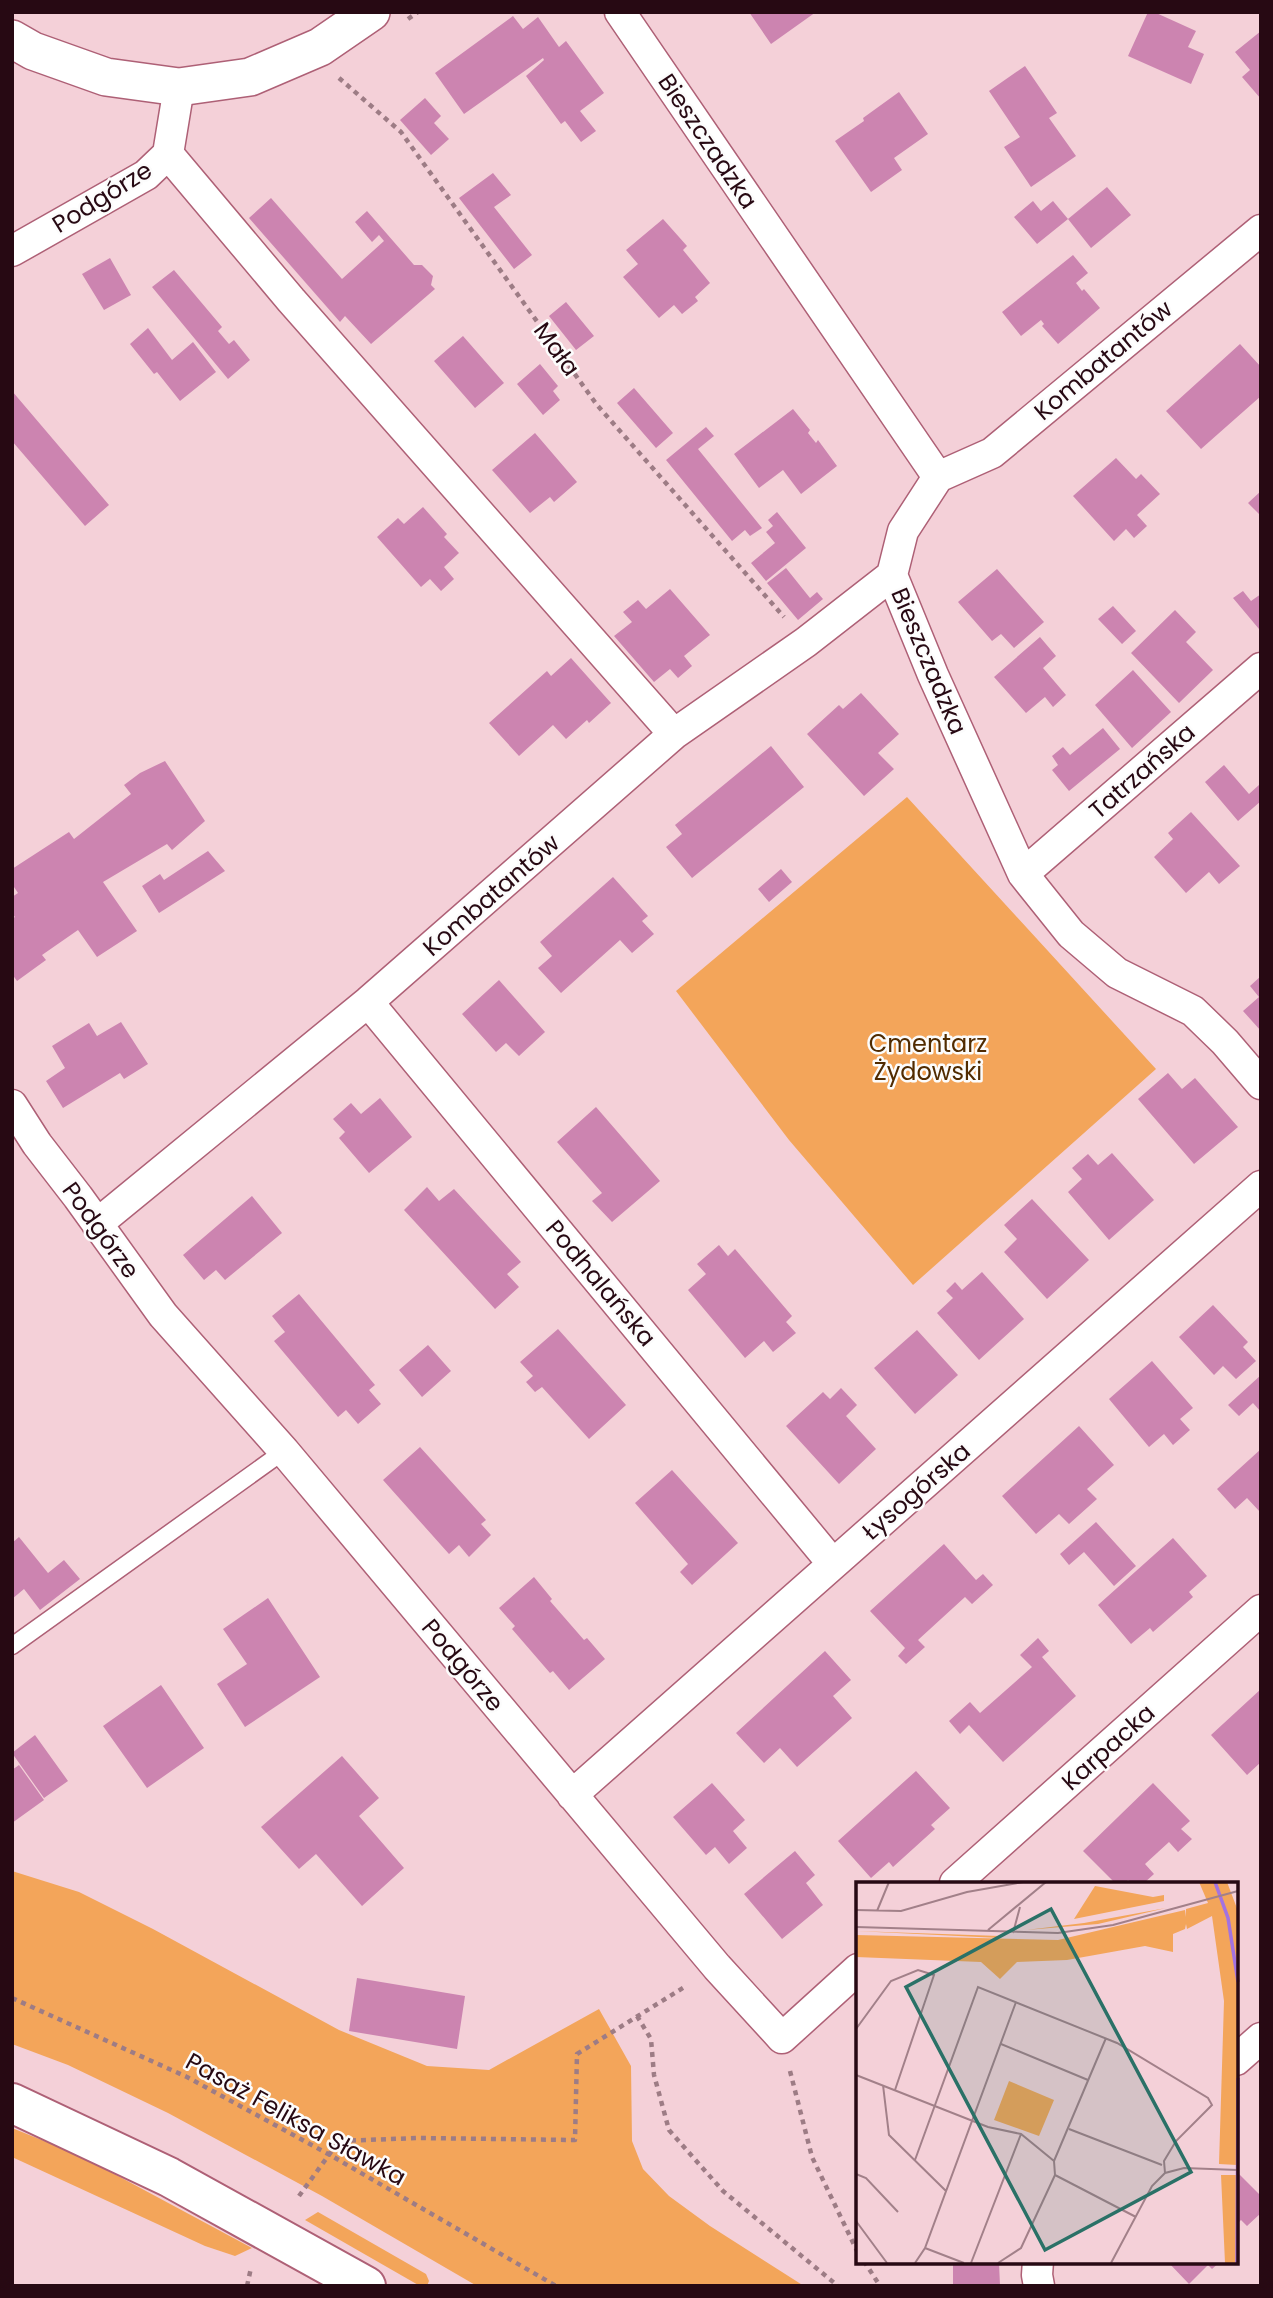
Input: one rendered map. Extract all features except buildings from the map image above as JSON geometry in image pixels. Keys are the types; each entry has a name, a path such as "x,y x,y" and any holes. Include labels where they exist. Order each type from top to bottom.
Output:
{"main road":[{"path":"12,2103 169,2177 349,2281"}],"street":[{"path":"12,39 33,51 106,77 179,87 250,76 320,47 371,12"},
{"name":"Bieszczadzka","path":"620,12 938,477 903,531 892,575 933,675 1023,874 1071,934 1117,972 1193,1011 1225,1042 1261,1084"},
{"name":"Podgórze","path":"12,251 146,175 169,153 179,87"},
{"path":"169,153 291,300 674,734"},
{"name":"Kombatantów","path":"938,477 992,453 1261,230"},
{"name":"Kombatantów","path":"97,1224 368,1002 674,734 806,642 892,575"},
{"name":"Tatrzańska","path":"1023,874 1261,668"},
{"name":"Podhalańska","path":"368,1002 833,1564"},
{"name":"Podgórze","path":"12,1105 37,1144 163,1315 284,1451 717,1967 782,2038"},
{"name":"Łysogórska","path":"572,1795 1261,1186"},
{"name":"Karpacka","path":"955,1882 1261,1610"},
{"path":"782,2038 856,1971"},
{"path":"1238,2058 1261,2038"},
{"path":"1038,2263 1039,2286"}],"lane":[{"path":"12,1646 284,1451"}],"path":[{"name":"Mała","path":"320,47 341,80 401,132 597,405 806,642"},
{"path":"299,2196 339,2141 418,2138 575,2140 578,2054 717,1967"},
{"name":"Pasaż Feliksa Sławka","path":"12,1998 187,2077 330,2155 556,2286"},
{"path":"637,2016 651,2039 654,2075 669,2130 723,2191 838,2286"},
{"path":"782,2038 812,2157 856,2249"},
{"path":"865,2263 880,2286"},
{"path":"247,2286 249,2272"}],"green space":[{"name":"Cmentarz Żydowski","path":"907,797 1156,1069 913,1285 789,1140 676,991"},
{"path":"12,1871 79,1892 339,2030 427,2066 489,2070 599,2009 631,2066 632,2141 643,2169 669,2196 710,2226 804,2286 477,2286 322,2196 168,2113 68,2065 12,2044"},
{"path":"12,2128 79,2155 252,2248 235,2256 205,2246 12,2157"},
{"path":"318,2212 426,2274 429,2281 427,2286 420,2286 305,2220"}]}
